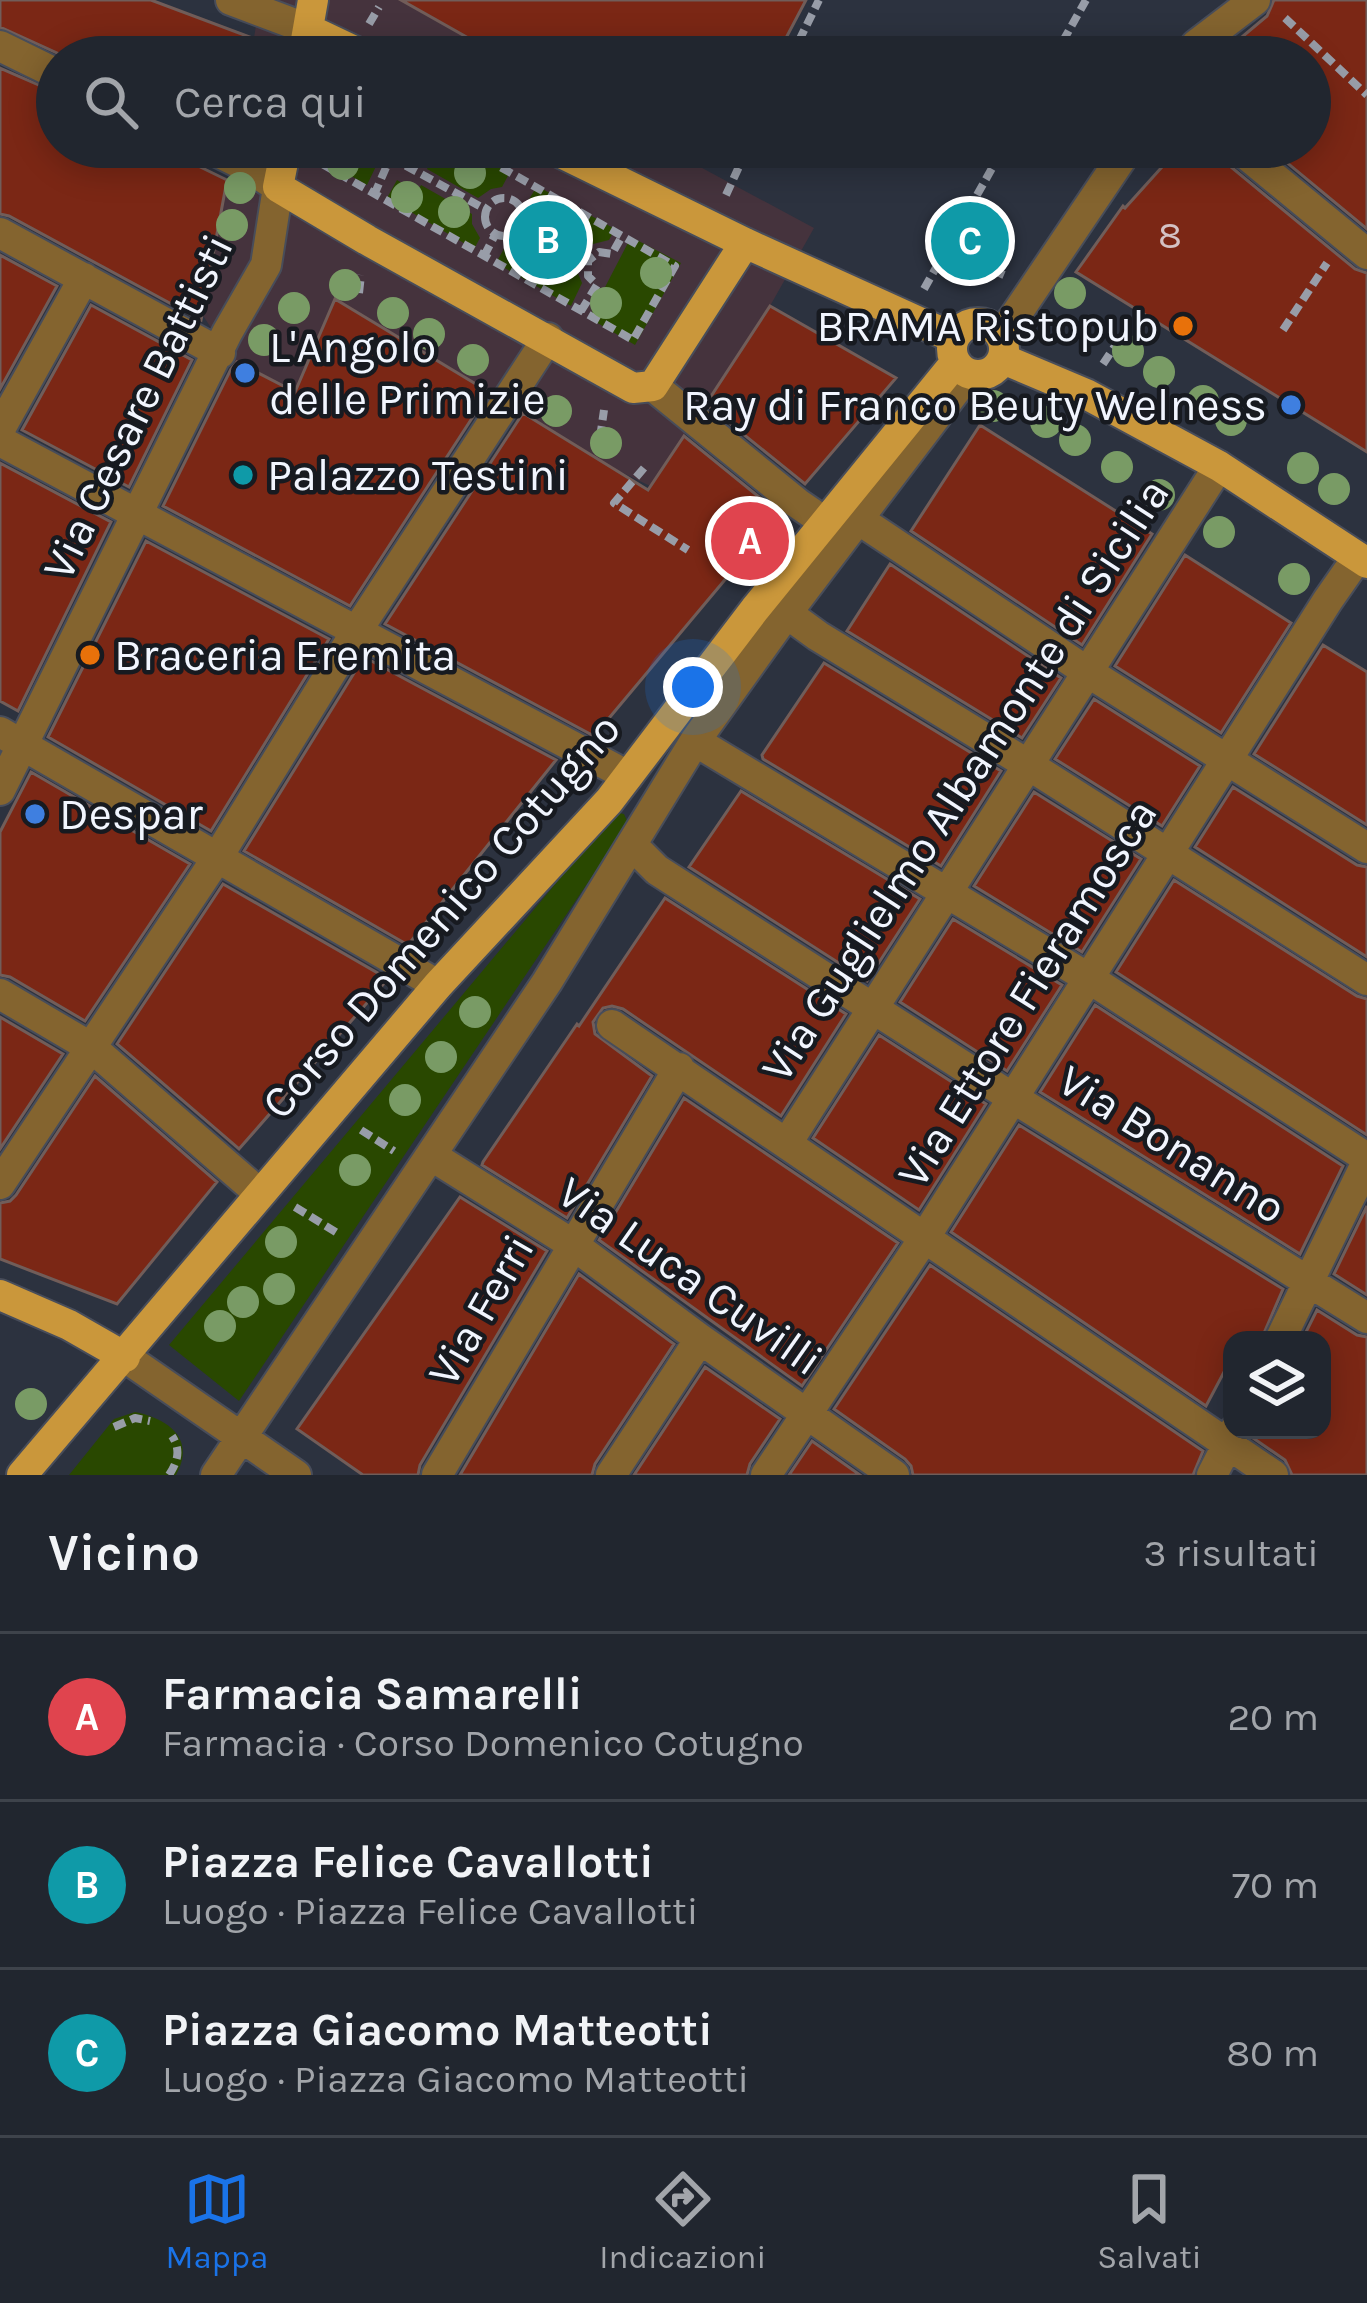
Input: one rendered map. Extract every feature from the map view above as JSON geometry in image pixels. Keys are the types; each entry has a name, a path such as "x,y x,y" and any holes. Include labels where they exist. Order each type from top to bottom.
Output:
{"main road":[{"path":"313,31 334,0"},
{"path":"282,168 278,187 634,388 653,386 745,243"},
{"path":"592,168 908,316 985,375 992,371 1001,346"},
{"path":"959,359 960,330 985,323 1001,346 1219,466 1362,560"},
{"name":"Corso Domenico Cotugno","path":"22,1475 438,985 618,789 770,612 959,359"},
{"path":"0,1295 69,1325 125,1357"}],"street":[{"path":"231,0 313,31"},
{"path":"1212,36 1256,11"},
{"path":"0,46 36,64"},
{"path":"249,168 278,187"},
{"path":"1001,346 1035,282 1116,168"},
{"path":"1263,168 1367,254"},
{"name":"Via Cesare Battisti","path":"0,790 11,738 138,515 227,333 266,265 278,187"},
{"path":"0,233 220,353"},
{"path":"0,429 84,278"},
{"path":"0,1184 217,858 356,632 548,338"},
{"path":"653,386 797,503 841,520 1367,848"},
{"path":"0,441 356,632 618,789"},
{"name":"Via Guglielmo Albamonte di Sicilia","path":"787,1143 1219,466"},
{"name":"Via Ettore Fieramosca","path":"766,1475 925,1237 1328,600 1362,560"},
{"path":"770,612 1027,764 1367,980"},
{"name":"Corso Domenico Cotugno","path":"216,1475 420,1147 547,982 770,612"},
{"path":"11,738 438,985"},
{"path":"695,741 1090,979 1367,1160 1284,1331"},
{"name":"Via Bonanno","path":"618,789 640,811 636,837 658,870 1367,1318"},
{"path":"0,994 92,1048 259,1193"},
{"path":"612,1024 1223,1432"},
{"name":"Via Ferri","path":"437,1475 679,1068"},
{"name":"Via Luca Cuvilli","path":"420,1147 572,1244 894,1475"},
{"path":"611,1475 700,1339"},
{"path":"125,1357 296,1475"},
{"path":"1212,1475 1230,1439"},
{"path":"1233,1439 1274,1475"}],"path":[{"path":"798,36 804,16 819,0"},
{"path":"1066,36 1086,0"},
{"path":"1256,11 1289,36"},
{"path":"1331,68 1367,95"},
{"path":"329,168 633,340 675,266 502,168"},
{"path":"374,194 385,168"},
{"path":"410,168 487,210"},
{"path":"725,196 738,168"},
{"path":"908,316 992,168"},
{"path":"499,199 515,201 522,210 521,226 512,234 496,233 486,220 487,210 499,199"},
{"path":"521,226 589,261"},
{"path":"484,256 496,233"},
{"path":"581,311 597,285 588,276 589,261 598,252 612,254 622,236"},
{"path":"947,250 1000,274 1035,282"},
{"path":"1283,330 1319,274"},
{"path":"644,468 614,503 688,550"},
{"path":"347,1144 373,1114"},
{"path":"360,1129 398,1154 420,1147"},
{"path":"280,1222 307,1191"},
{"path":"294,1206 343,1236"},
{"path":"102,1442 115,1425 135,1418 155,1422"},
{"path":"166,1427 178,1449 178,1462 169,1475"}],"shaded area":[{"path":"260,0 401,0 465,36 254,36"},
{"path":"230,168 702,168 814,228 770,306 650,486 335,300 295,392 232,360 202,314"}],"green space":[{"path":"337,168 375,168 367,185"},
{"path":"503,168 510,172 502,187 478,198 427,169"},
{"path":"397,180 417,192 421,185 472,214 480,238 474,249 387,198"},
{"path":"537,186 615,229 609,240 589,245 578,240 575,245 533,222 528,201"},
{"path":"631,237 681,263 635,345 589,318"},
{"path":"525,238 569,260 567,266 577,271 582,283 571,306 496,263 506,245"},
{"path":"619,813 628,823 239,1401 169,1345"},
{"path":"135,1412 159,1420 176,1433 183,1451 176,1475 69,1475 114,1419"}],"building":[{"path":"0,0 151,0 247,36 36,36 36,43 0,27"},
{"path":"401,0 806,0 787,36 465,36"},
{"path":"1274,0 1367,0 1367,229 1293,168 1331,168 1331,36 1243,36 1267,16"},
{"path":"0,68 36,84 36,168 202,168 227,180 201,320 0,214"},
{"path":"1161,168 1232,168 1355,269 1367,273 1367,452 1076,272"},
{"path":"0,255 57,286 0,389"},
{"name":"Palazzo Testini","path":"335,299 489,392 350,606 163,506 231,369 237,362 295,392"},
{"path":"91,305 192,360 129,487 22,430"},
{"path":"770,306 896,378 805,484 706,404"},
{"path":"523,413 648,490 684,436 780,514 594,736 385,624"},
{"path":"980,425 1152,534 1082,645 911,531"},
{"path":"0,463 111,522 18,711 0,701"},
{"path":"146,541 329,639 211,831 48,737"},
{"path":"1185,555 1291,623 1221,733 1115,666"},
{"path":"890,564 1061,678 1022,738 847,631"},
{"path":"1323,645 1367,672 1367,825 1254,754"},
{"path":"364,657 556,760 408,945 244,851"},
{"path":"824,663 1001,771 941,866 763,759"},
{"path":"1094,699 1200,766 1162,826 1055,759"},
{"path":"31,772 190,864 85,1021 0,975 0,832"},
{"path":"1233,787 1367,867 1367,957 1195,847"},
{"path":"741,791 920,899 867,981 689,867"},
{"path":"1034,792 1141,859 1082,952 974,886"},
{"path":"1174,880 1367,999 1367,1135 1116,972"},
{"path":"223,884 388,979 239,1149 117,1044"},
{"path":"665,898 846,1014 781,1116 623,1009 603,1008 593,1022 595,1034 652,1076 567,1218 482,1165"},
{"path":"953,919 1062,985 1007,1071 900,1002"},
{"path":"1095,1005 1343,1166 1300,1254 1040,1092"},
{"path":"0,1017 63,1054 0,1149"},
{"path":"879,1035 986,1104 919,1210 813,1138"},
{"path":"95,1076 217,1182 117,1304 0,1259 0,1203 16,1195"},
{"path":"684,1098 898,1243 802,1386 599,1240"},
{"path":"1019,1125 1283,1289 1265,1331 1223,1331 1223,1374 1206,1406 951,1232"},
{"path":"460,1197 547,1251 418,1475 363,1475 297,1429"},
{"path":"1367,1206 1367,1295 1334,1274"},
{"path":"930,1265 1203,1451 1193,1475 913,1475 905,1459 834,1409"},
{"path":"579,1274 674,1344 592,1475 460,1475"},
{"path":"1317,1310 1367,1337 1367,1475 1292,1475 1285,1460 1254,1439 1331,1439 1331,1331 1306,1331"},
{"path":"705,1367 780,1419 747,1475 634,1475"},
{"path":"812,1441 860,1475 789,1475"}],"place":[{"name":"Piazza Felice Cavallotti","path":"548,240"},
{"name":"Piazza Giacomo Matteotti","path":"970,241"},
{"name":"BRAMA Ristopub","path":"1183,326"},
{"name":"L'Angolo delle Primizie","path":"245,373"},
{"name":"Ray di Franco Beuty Welness","path":"1291,405"},
{"name":"Palazzo Testini","path":"243,475"},
{"name":"Farmacia Samarelli","path":"750,541"},
{"name":"Braceria Eremita","path":"90,655"},
{"name":"Despar","path":"35,814"}]}
